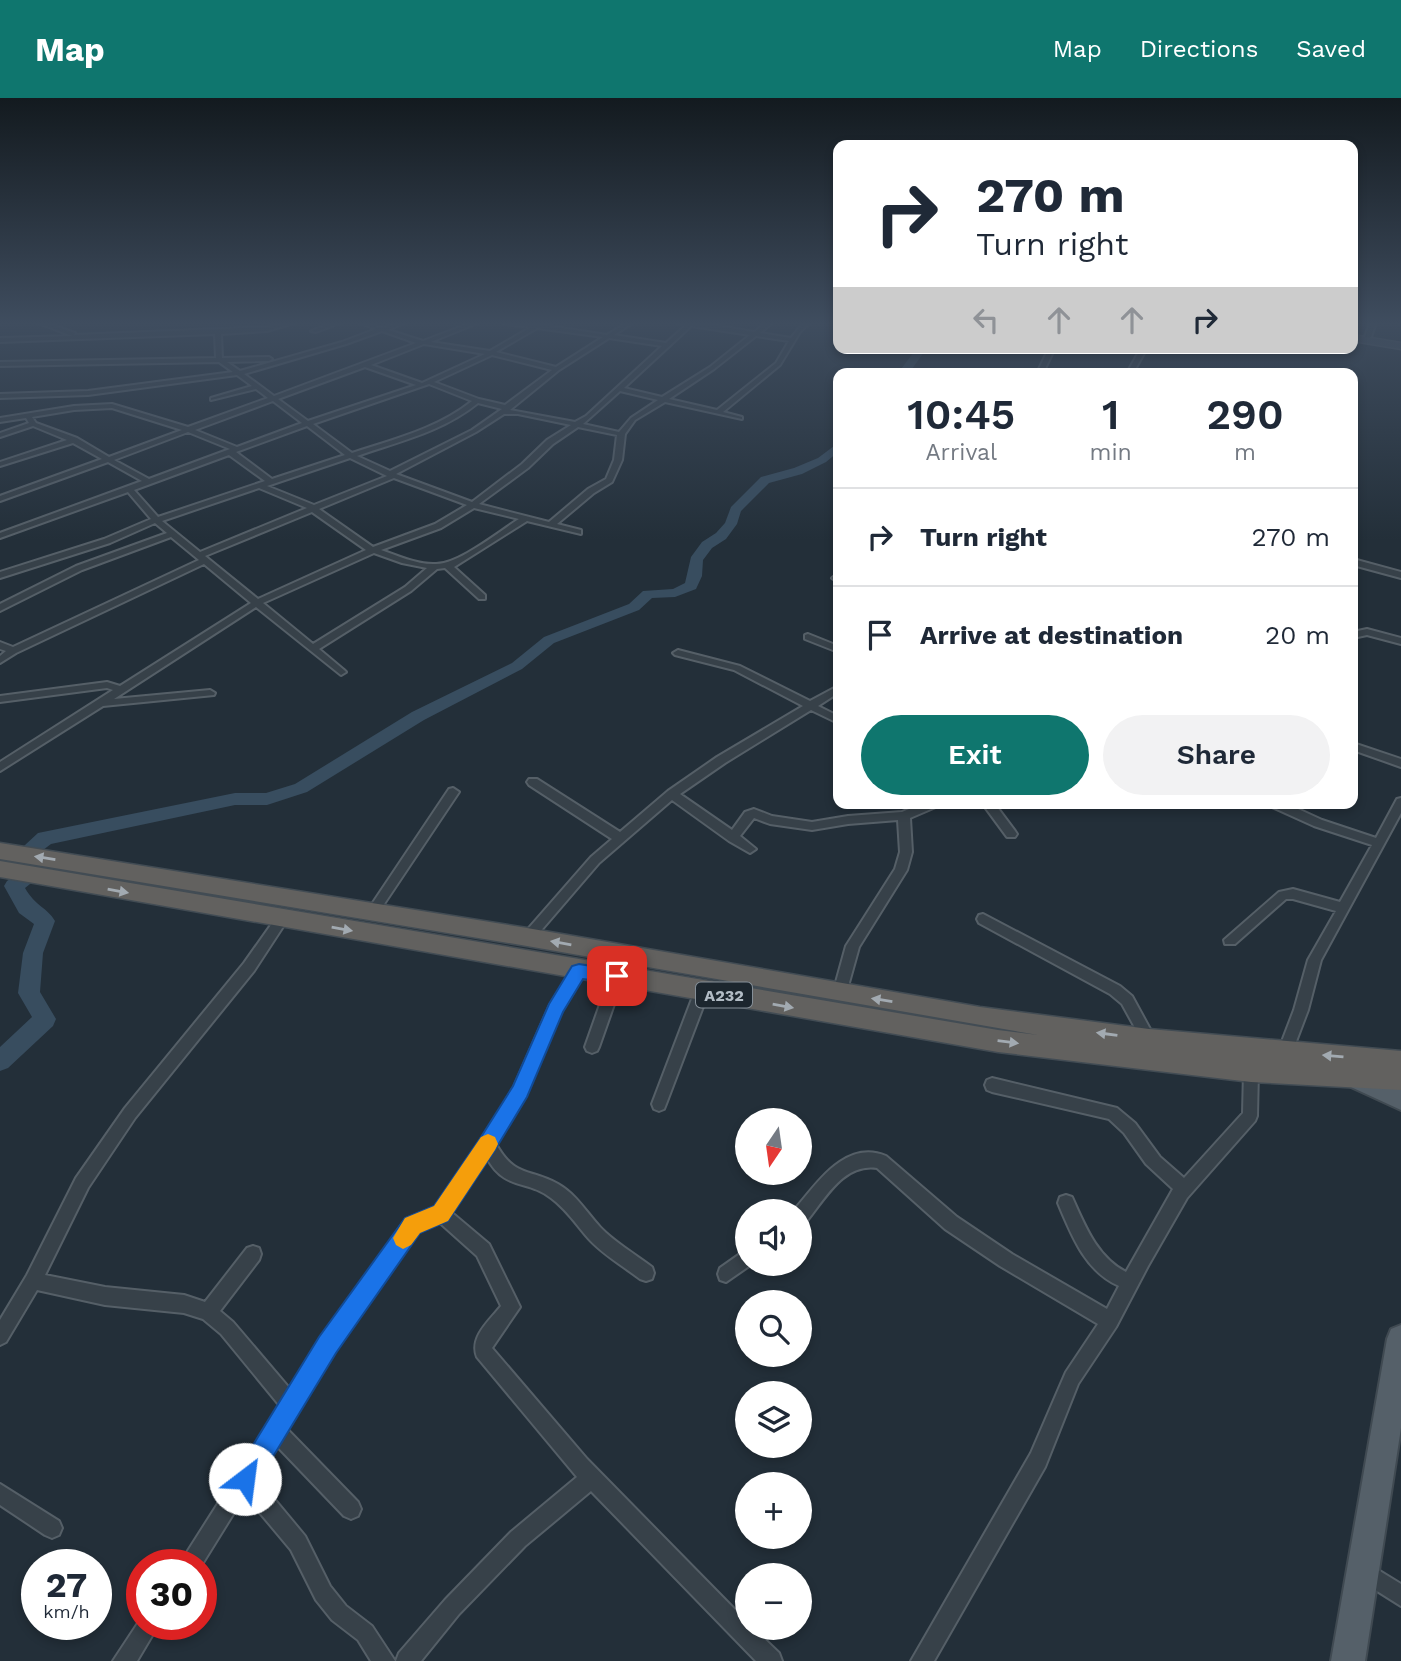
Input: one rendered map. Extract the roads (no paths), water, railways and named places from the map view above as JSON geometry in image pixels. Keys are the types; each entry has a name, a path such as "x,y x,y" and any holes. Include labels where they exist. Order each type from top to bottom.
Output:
{"highway":[{"name":"A232","path":"0,851 372,913 419,932 579,971 998,1041 1251,1071 1401,1079"},
{"name":"A232","path":"0,869 50,880 282,919 419,932 527,937 979,1017 1149,1040 1401,1062"}],"main road":[{"path":"1348,1076 1389,1091 1401,1099"},
{"path":"1348,1661 1365,1572 1401,1339"}],"street":[{"path":"0,396 22,395"},
{"path":"100,405 102,395"},
{"path":"213,399 228,395"},
{"path":"269,395 352,456 391,475 472,505 578,532"},
{"path":"0,499 282,395"},
{"path":"0,536 392,395"},
{"path":"458,395 574,426 621,433"},
{"path":"0,660 13,651 203,557 310,508 391,475 474,431 523,395"},
{"path":"0,767 258,602 374,550 438,526 525,466 550,442 613,395"},
{"path":"648,395 740,418"},
{"path":"551,525 615,473 621,433 633,419 667,395"},
{"path":"719,412 740,395"},
{"path":"0,575 107,541 156,520 258,485 439,426 463,413 477,401"},
{"path":"0,420 100,405 186,429 235,452 271,482"},
{"path":"28,415 33,424 74,440 149,482"},
{"path":"0,435 33,424"},
{"path":"0,464 74,440"},
{"path":"258,485 310,508 374,550 434,567 448,566 526,518"},
{"path":"130,490 156,520 341,672"},
{"path":"0,608 79,568 174,533"},
{"path":"1358,563 1401,575"},
{"path":"448,566 482,597"},
{"path":"313,648 408,589 434,567"},
{"path":"1358,634 1367,632 1401,641"},
{"path":"808,637 833,647"},
{"path":"0,645 13,651"},
{"path":"678,653 737,668 833,717"},
{"path":"0,699 107,685 121,689"},
{"path":"527,937 595,860 672,794 720,760 833,692"},
{"path":"100,703 210,693"},
{"path":"1358,748 1401,763"},
{"path":"533,782 620,838"},
{"path":"372,913 453,792"},
{"path":"672,794 750,849"},
{"path":"1285,1052 1301,1010 1315,960 1401,802"},
{"path":"733,838 749,815 754,813 770,820 811,826 904,816 920,809"},
{"path":"992,809 1011,834"},
{"path":"1286,809 1318,823 1379,843"},
{"path":"841,993 853,946 901,870 906,852 904,816"},
{"path":"1230,940 1283,895 1293,894 1344,908"},
{"path":"0,1336 33,1281 82,1183 130,1113 249,967 282,919"},
{"path":"984,919 1115,990 1127,1000 1149,1040"},
{"path":"201,1549 328,1345 412,1225 441,1213 488,1144 523,1085 555,1009 579,971"},
{"path":"592,1047 617,976"},
{"path":"659,1104 702,991"},
{"path":"922,1661 1038,1460 1072,1378 1110,1321 1181,1193 1250,1116 1251,1071"},
{"path":"992,1085 1120,1117 1128,1123 1153,1161 1181,1185 1181,1193"},
{"path":"488,1144 500,1166 508,1172 554,1190 582,1216 595,1234 646,1273"},
{"path":"812,1203 846,1165 870,1158 881,1161 951,1223 1006,1260 1110,1321"},
{"path":"1066,1203 1089,1253 1112,1276 1131,1283"},
{"path":"441,1213 483,1250 511,1307 483,1343 483,1351 591,1478 771,1661"},
{"path":"208,1311 253,1254"},
{"path":"726,1274 735,1267"},
{"path":"33,1281 106,1296 184,1304 208,1311 227,1328 290,1404"},
{"path":"274,1430 351,1508"},
{"path":"407,1661 452,1606 518,1539 591,1478"},
{"path":"245,1479 298,1543 323,1593 339,1613 365,1633 384,1661"},
{"path":"0,1494 52,1528"},
{"path":"1365,1572 1401,1596"},
{"path":"124,1661 138,1640"}],"waterway":[{"path":"0,1061 45,1019 29,993 33,953 45,921 26,908 14,886 30,876 21,857 45,838 235,799 267,799 301,788 418,716 517,666 549,640 634,607 648,594 675,593 691,586 696,560 707,545 721,536 731,524 735,510 765,480 798,471 822,460 833,450"}]}
